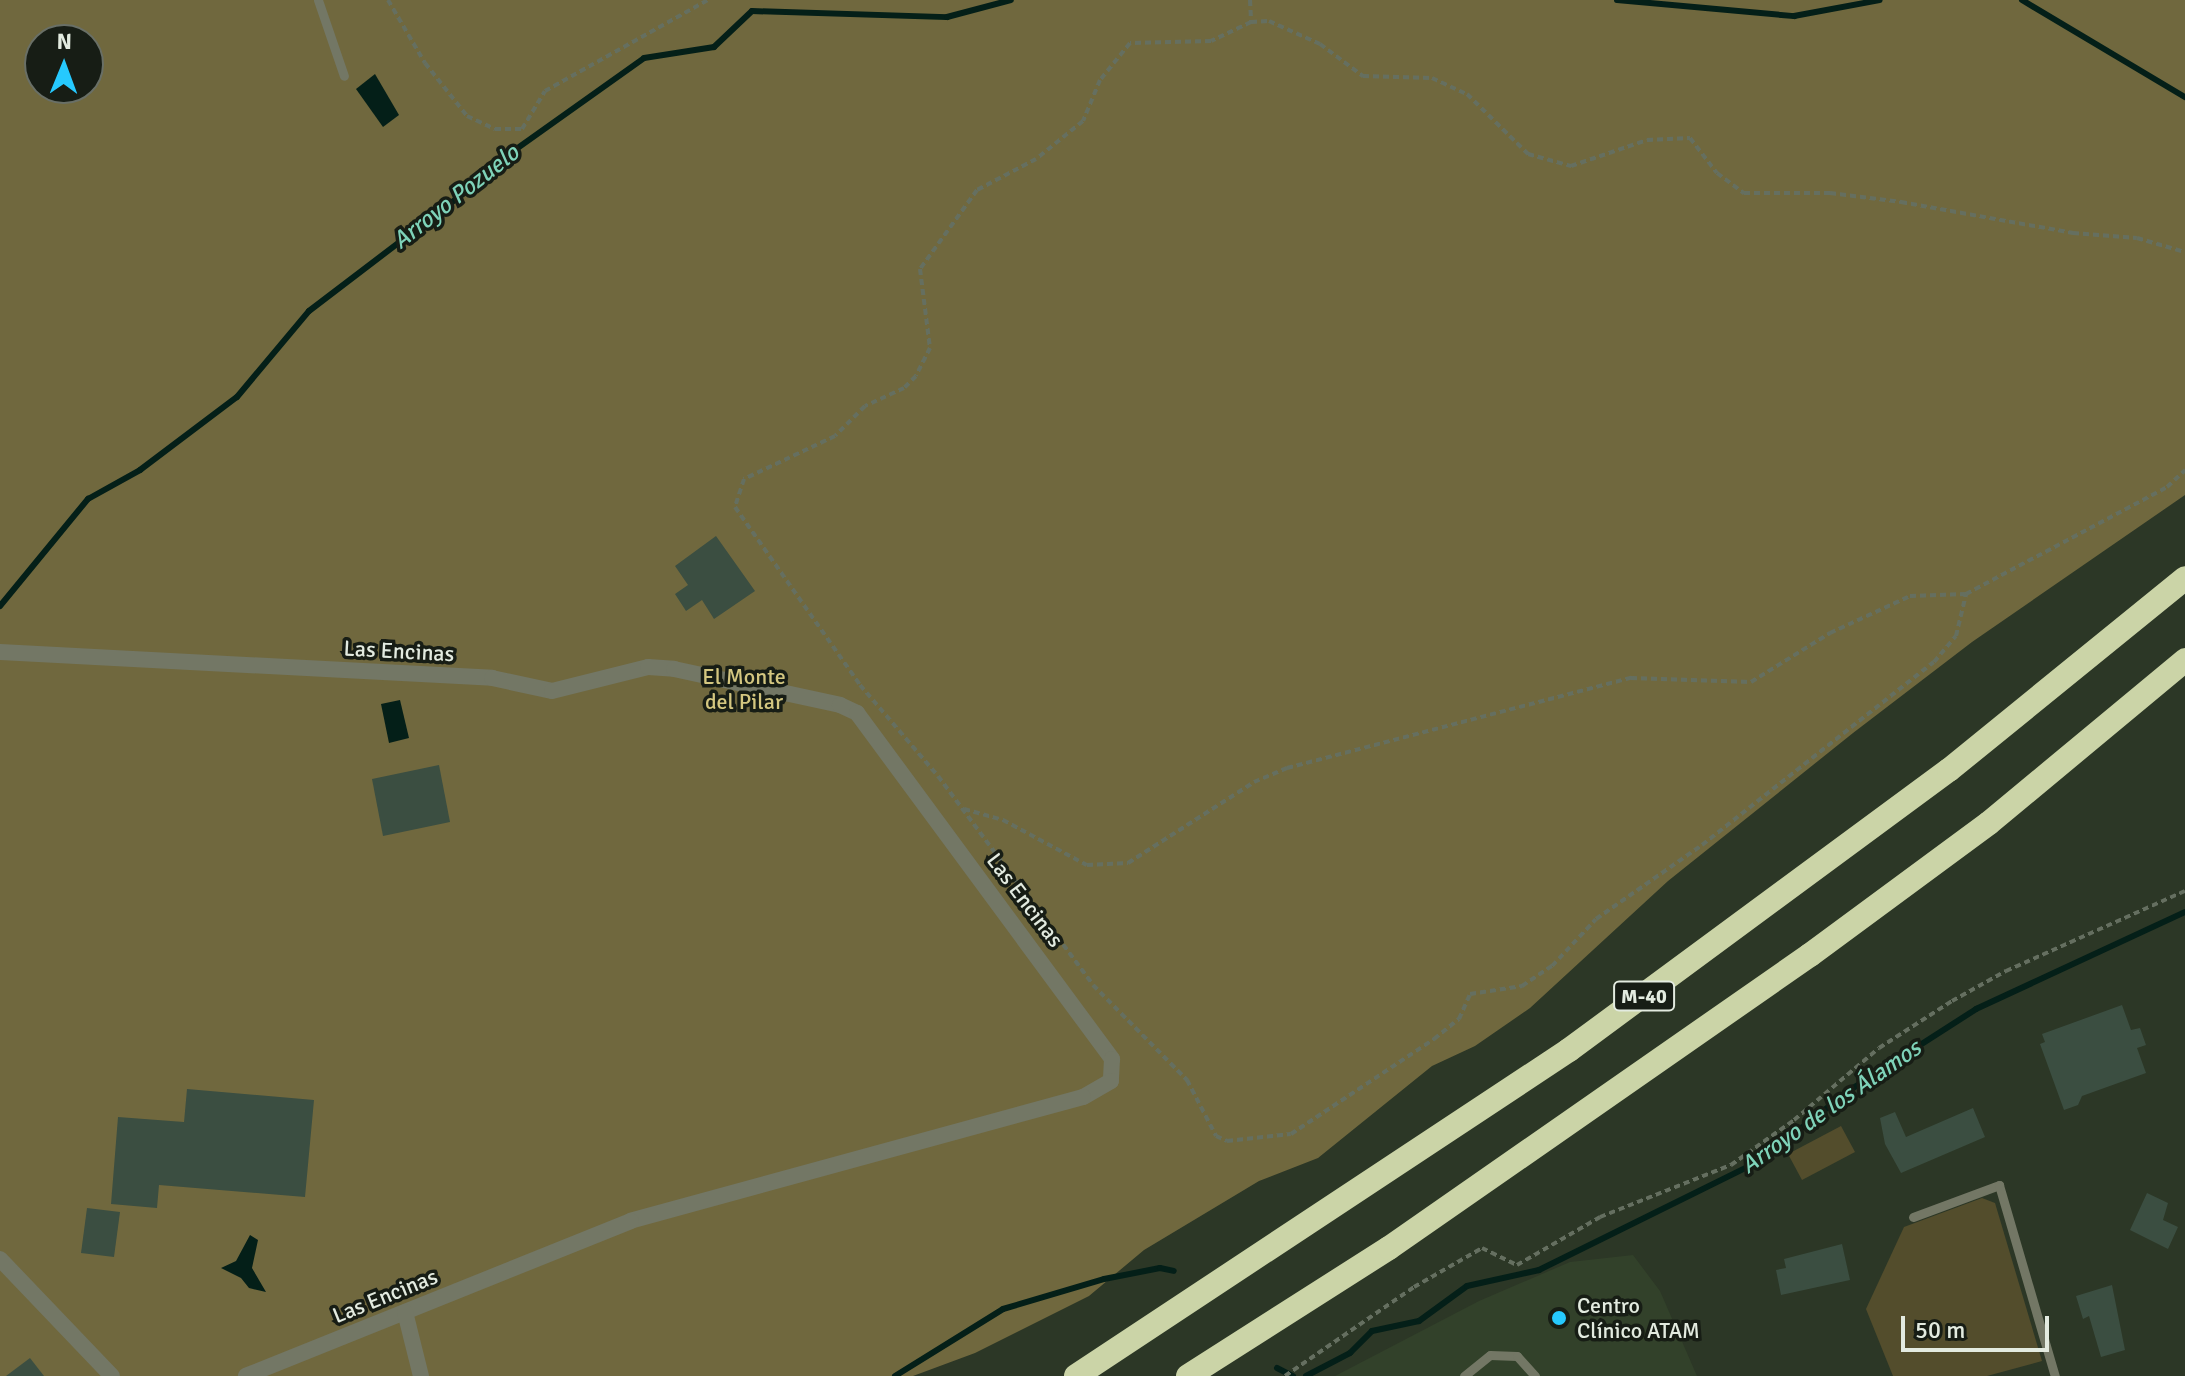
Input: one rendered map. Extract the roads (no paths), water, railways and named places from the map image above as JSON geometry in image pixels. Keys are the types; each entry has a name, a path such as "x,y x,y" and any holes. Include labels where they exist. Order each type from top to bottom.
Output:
{"highway":[{"name":"M-40","path":"1076,1376 1569,1050 1949,770 2185,578"},
{"name":"M-40","path":"1188,1376 1389,1248 1797,965 1989,823 2185,660"}],"street":[{"name":"Las Encinas","path":"0,652 492,678 552,691 648,667 674,669 840,705 857,713 1100,1035 1112,1059 1111,1081 1083,1097 631,1221 246,1376"},
{"path":"0,1259 112,1376"},
{"path":"405,1312 421,1376"}],"lane":[{"path":"318,0 344,76"},
{"path":"1913,1217 1999,1185 2055,1376"},
{"path":"1464,1376 1490,1355 1517,1356 1535,1376"}],"water":[{"path":"375,74 399,115 383,127 356,89"},
{"path":"400,700 409,738 389,743 381,704"},
{"path":"250,1235 258,1240 252,1268 266,1292 249,1288 241,1278 221,1268 236,1261"}],"waterway":[{"name":"Arroyo Pozuelo","path":"0,606 88,499 140,470 237,397 309,311 464,193 481,174 644,58 714,47 752,11 947,17 1011,0"},
{"name":"Arroyo Pozuelo","path":"1617,0 1794,16 1880,0"},
{"name":"Arroyo Pozuelo","path":"2022,0 2185,97"},
{"name":"Arroyo de los Álamos","path":"1306,1376 1350,1353 1372,1331 1419,1321 1467,1286 1539,1270 1758,1162 1850,1090 1976,1009 2185,912"},
{"name":"Arroyo de los Álamos","path":"895,1376 1003,1309 1104,1279 1160,1268 1174,1271"},
{"name":"Arroyo de los Álamos","path":"1277,1368 1293,1376"}],"place":[{"name":"Centro Clínico ATAM","path":"1559,1318"}],"park label":[{"name":"El Monte del Pilar","path":"744,688"}]}
